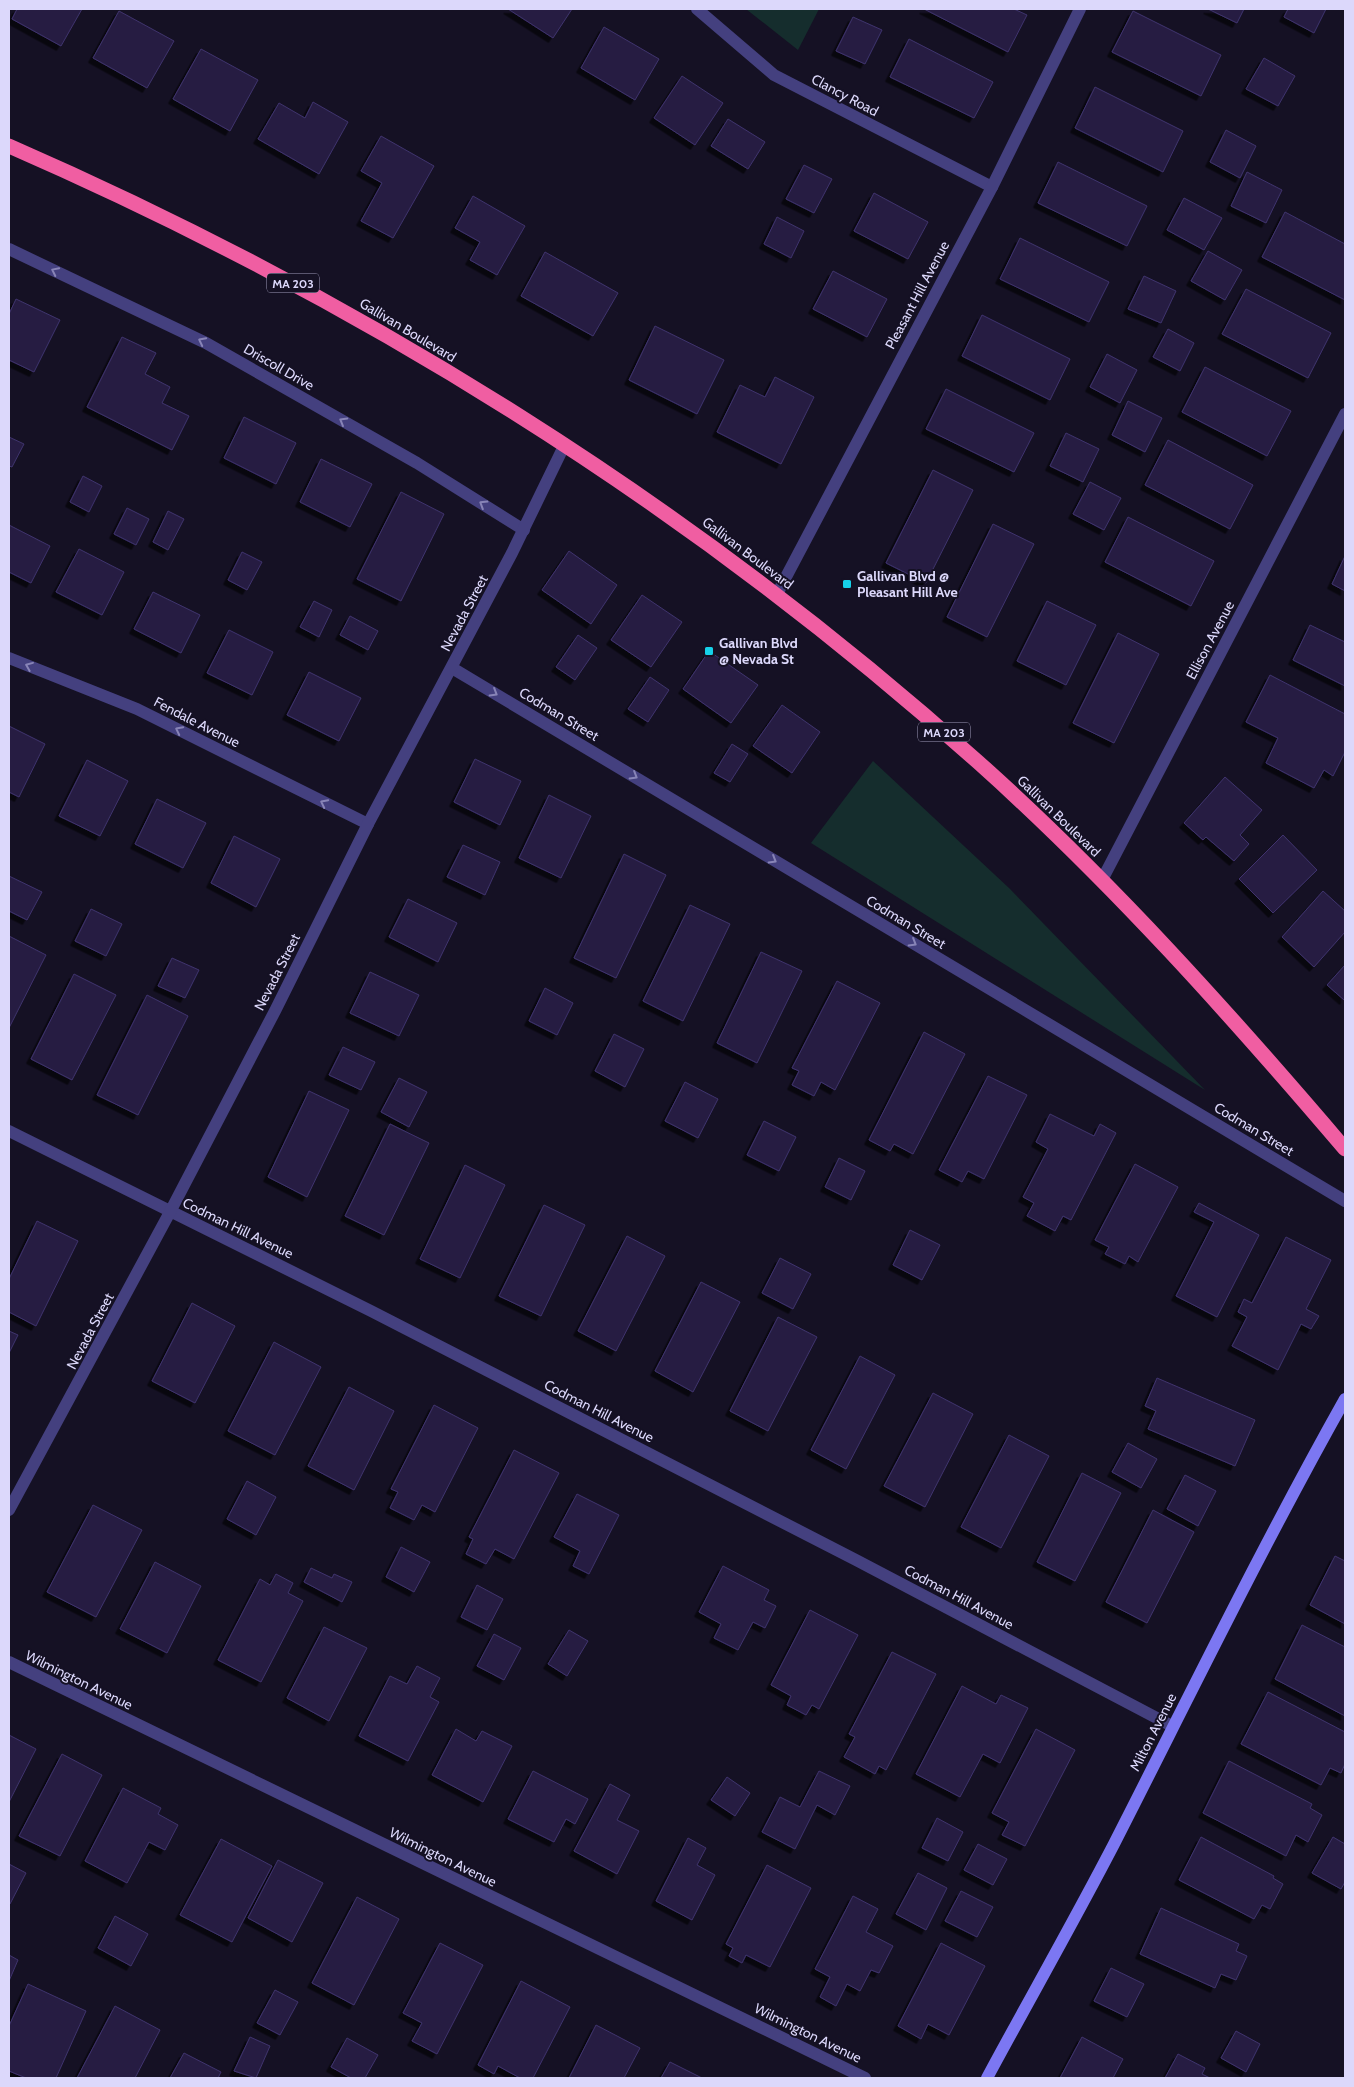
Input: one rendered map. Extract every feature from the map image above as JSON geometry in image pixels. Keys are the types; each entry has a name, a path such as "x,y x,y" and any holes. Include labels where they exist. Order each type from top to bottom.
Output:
{"highway":[{"name":"Gallivan Boulevard","path":"9,146 144,208 265,268 405,346 565,444 682,524 777,594 856,656 972,757 1102,880 1226,1012 1345,1150"}],"street":[{"name":"Clancy Road","path":"697,9 774,75 992,186"},
{"name":"Pleasant Hill Avenue","path":"777,594 992,186 1080,9"},
{"name":"Driscoll Drive","path":"9,249 206,343 417,462 524,530"},
{"name":"Ellison Avenue","path":"1102,880 1345,414"},
{"name":"Nevada Street","path":"9,1510 170,1212 276,1009 368,824 524,530 565,444"},
{"name":"Fendale Avenue","path":"9,658 137,709 368,824"},
{"name":"Codman Street","path":"452,668 1345,1201"},
{"name":"Codman Hill Avenue","path":"9,1131 442,1347 856,1560 1172,1726"},
{"name":"Milton Avenue","path":"987,2078 1113,1845 1172,1726 1305,1471 1345,1399"},
{"name":"Wilmington Avenue","path":"9,1662 865,2078"}],"green space":[{"path":"746,9 819,9 798,50"},
{"path":"873,761 1009,888 1205,1090 811,843"}],"building":[{"path":"17,9 82,9 61,46 12,19"},
{"path":"508,9 572,9 553,38"},
{"path":"924,9 1014,9 1027,15 1008,52"},
{"path":"1208,9 1244,9 1237,23"},
{"path":"1288,9 1326,9 1314,33 1284,17"},
{"path":"119,11 174,41 147,88 93,58"},
{"path":"1133,11 1221,55 1201,96 1112,52"},
{"path":"853,17 882,30 865,64 836,51"},
{"path":"604,27 659,59 635,100 581,68"},
{"path":"909,39 993,82 974,118 890,77"},
{"path":"201,49 258,80 230,131 173,99"},
{"path":"1264,58 1295,76 1278,106 1246,89"},
{"path":"682,76 723,103 695,145 654,118"},
{"path":"1095,87 1183,131 1163,172 1075,128"},
{"path":"313,102 348,122 319,174 258,139 279,103 305,118"},
{"path":"728,119 765,142 748,169 711,146"},
{"path":"1226,130 1256,146 1240,178 1210,162"},
{"path":"381,136 434,166 393,238 361,221 382,183 361,171"},
{"path":"1058,162 1147,206 1127,246 1038,203"},
{"path":"804,165 832,179 814,213 786,199"},
{"path":"1247,172 1282,190 1266,223 1231,206"},
{"path":"874,193 928,222 908,259 854,231"},
{"path":"473,196 525,226 497,275 470,260 480,242 455,228"},
{"path":"1184,198 1222,218 1204,250 1167,230"},
{"path":"1285,212 1345,244 1345,300 1262,257"},
{"path":"777,217 804,231 791,258 764,244"},
{"path":"1020,238 1109,282 1089,322 1000,279"},
{"path":"1208,251 1242,270 1225,300 1191,281"},
{"path":"545,252 618,293 593,336 521,296"},
{"path":"833,271 887,299 867,337 813,309"},
{"path":"1144,276 1176,291 1161,323 1128,309"},
{"path":"1246,289 1331,333 1308,378 1222,334"},
{"path":"16,299 60,320 34,372 9,360 9,314"},
{"path":"982,315 1070,359 1050,400 962,356"},
{"path":"655,326 724,360 697,414 629,380"},
{"path":"1168,329 1194,343 1180,371 1153,357"},
{"path":"122,337 156,353 145,374 170,387 162,403 189,416 172,450 87,407"},
{"path":"1107,354 1137,370 1120,403 1090,387"},
{"path":"1205,367 1291,411 1267,456 1182,412"},
{"path":"775,377 814,397 781,464 717,432 740,385 765,397"},
{"path":"946,389 1034,433 1014,472 926,429"},
{"path":"1128,401 1162,418 1145,452 1112,435"},
{"path":"244,417 296,443 276,484 224,458"},
{"path":"1066,433 1099,449 1083,482 1050,466"},
{"path":"9,437 24,444 12,467 9,466"},
{"path":"1168,440 1253,485 1230,529 1145,485"},
{"path":"321,459 372,484 350,527 300,502"},
{"path":"933,470 973,490 926,583 886,563"},
{"path":"83,476 102,486 89,512 70,502"},
{"path":"1090,482 1121,498 1104,530 1073,514"},
{"path":"401,492 444,514 401,601 357,579"},
{"path":"127,508 149,519 136,545 114,534"},
{"path":"168,511 184,519 168,550 153,542"},
{"path":"1128,517 1214,561 1191,606 1105,562"},
{"path":"993,524 1034,544 987,637 947,617"},
{"path":"9,525 50,546 31,583 9,572"},
{"path":"79,549 124,572 102,615 56,592"},
{"path":"569,551 617,585 591,624 542,590"},
{"path":"242,552 262,562 247,590 228,580"},
{"path":"1345,556 1345,591 1332,584"},
{"path":"153,592 200,615 181,653 134,629"},
{"path":"642,595 682,622 651,667 611,640"},
{"path":"314,601 332,610 319,637 300,627"},
{"path":"1047,601 1096,625 1066,685 1017,661"},
{"path":"350,616 378,631 368,650 340,635"},
{"path":"1310,625 1345,642 1345,686 1293,660"},
{"path":"229,630 273,652 252,695 207,673"},
{"path":"1118,633 1159,654 1114,743 1073,723"},
{"path":"578,635 597,648 575,680 556,667"},
{"path":"709,651 758,685 731,723 683,689"},
{"path":"309,672 361,698 339,741 287,715"},
{"path":"1270,675 1345,714 1345,752 1333,776 1324,770 1314,788 1266,763 1278,738 1246,722"},
{"path":"650,677 669,690 648,722 628,709"},
{"path":"782,705 820,732 792,773 753,746"},
{"path":"9,726 45,744 19,797 9,792"},
{"path":"732,744 748,754 730,782 714,773"},
{"path":"475,759 521,781 500,825 454,802"},
{"path":"87,760 128,781 100,836 59,816"},
{"path":"1225,777 1262,810 1240,835 1249,844 1234,861 1206,837 1203,840 1184,823"},
{"path":"549,795 591,816 561,878 519,858"},
{"path":"157,799 206,823 183,868 135,844"},
{"path":"1283,835 1317,870 1273,913 1239,879"},
{"path":"234,836 280,859 256,907 211,883"},
{"path":"463,845 500,862 485,895 447,877"},
{"path":"624,854 666,875 616,978 574,958"},
{"path":"9,876 42,892 27,920 9,911"},
{"path":"1323,891 1345,911 1345,932 1314,967 1282,937"},
{"path":"408,899 457,923 438,962 389,937"},
{"path":"690,905 730,924 683,1021 643,1001"},
{"path":"91,909 122,924 106,956 75,941"},
{"path":"9,936 46,955 9,1028"},
{"path":"761,952 802,971 757,1063 717,1043"},
{"path":"172,958 199,970 185,998 158,986"},
{"path":"1345,965 1345,999 1344,1000 1327,985"},
{"path":"370,972 419,995 399,1036 350,1013"},
{"path":"74,974 116,995 72,1080 31,1059"},
{"path":"837,981 880,1003 835,1090 821,1082 814,1096 792,1085 799,1071 792,1068"},
{"path":"545,988 573,1003 557,1035 529,1021"},
{"path":"147,995 188,1016 138,1115 97,1095"},
{"path":"924,1032 965,1054 913,1154 894,1144 890,1151 869,1140"},
{"path":"614,1034 644,1049 625,1087 595,1071"},
{"path":"343,1047 375,1062 361,1090 329,1075"},
{"path":"988,1076 1027,1095 984,1179 968,1171 962,1182 939,1170"},
{"path":"399,1078 427,1092 409,1127 381,1112"},
{"path":"685,1082 718,1099 698,1138 665,1121"},
{"path":"309,1091 349,1110 307,1197 268,1177"},
{"path":"1050,1114 1094,1136 1100,1124 1116,1133 1071,1220 1063,1216 1055,1231 1027,1216 1034,1203 1023,1197 1048,1149 1036,1142"},
{"path":"764,1121 796,1137 779,1171 747,1155"},
{"path":"390,1124 429,1143 384,1235 345,1216"},
{"path":"839,1158 865,1171 851,1200 825,1187"},
{"path":"1135,1164 1178,1187 1138,1262 1129,1256 1125,1264 1105,1254 1109,1247 1095,1240"},
{"path":"465,1165 505,1185 460,1278 420,1259"},
{"path":"1199,1203 1259,1235 1217,1317 1176,1296 1214,1222 1194,1212"},
{"path":"544,1205 585,1225 541,1316 499,1296"},
{"path":"37,1221 78,1241 36,1326 9,1312 9,1279"},
{"path":"910,1230 940,1245 922,1280 893,1265"},
{"path":"627,1236 665,1256 616,1351 578,1331"},
{"path":"1286,1237 1331,1260 1306,1309 1319,1316 1311,1329 1301,1324 1278,1370 1232,1346 1247,1317 1238,1312 1244,1299 1252,1303"},
{"path":"780,1258 811,1274 793,1309 762,1293"},
{"path":"701,1282 740,1302 693,1392 655,1371"},
{"path":"192,1303 235,1326 195,1403 152,1381"},
{"path":"778,1317 817,1337 768,1431 730,1411"},
{"path":"9,1331 18,1335 9,1353"},
{"path":"274,1342 321,1367 275,1455 228,1431"},
{"path":"860,1356 895,1375 846,1469 811,1450"},
{"path":"1157,1378 1255,1420 1235,1466 1148,1429 1156,1411 1145,1406"},
{"path":"349,1387 394,1411 354,1490 308,1466"},
{"path":"933,1393 973,1414 925,1507 884,1486"},
{"path":"434,1405 478,1428 435,1512 422,1505 414,1520 390,1508 398,1492 391,1489"},
{"path":"1009,1435 1049,1456 1001,1548 961,1527"},
{"path":"1128,1443 1157,1459 1141,1488 1112,1472"},
{"path":"514,1450 559,1473 514,1559 495,1549 486,1564 466,1554 473,1539 469,1537"},
{"path":"1082,1473 1121,1493 1075,1581 1037,1562"},
{"path":"1185,1475 1216,1491 1198,1526 1167,1509"},
{"path":"247,1481 276,1497 256,1535 227,1519"},
{"path":"577,1494 619,1515 589,1574 573,1566 580,1551 554,1537"},
{"path":"93,1505 142,1530 96,1617 47,1592"},
{"path":"1153,1510 1194,1532 1147,1623 1106,1602"},
{"path":"401,1547 430,1562 414,1592 386,1577"},
{"path":"1335,1556 1345,1561 1345,1624 1310,1605"},
{"path":"155,1562 201,1586 167,1653 120,1629"},
{"path":"723,1566 769,1590 764,1600 776,1606 765,1628 753,1622 738,1650 714,1638 721,1624 699,1612"},
{"path":"311,1568 332,1578 334,1574 352,1582 342,1602 304,1582"},
{"path":"276,1574 293,1583 288,1593 303,1601 261,1682 218,1660 260,1579 270,1585"},
{"path":"477,1585 503,1599 487,1630 461,1617"},
{"path":"810,1610 858,1635 819,1709 812,1705 806,1715 787,1705 791,1696 771,1685"},
{"path":"1302,1625 1345,1647 1345,1716 1275,1679"},
{"path":"324,1627 367,1648 329,1721 287,1698"},
{"path":"569,1630 588,1641 567,1676 548,1664"},
{"path":"494,1634 521,1648 504,1680 477,1666"},
{"path":"892,1652 936,1674 886,1770 879,1766 875,1774 844,1757 855,1737 849,1734"},
{"path":"417,1666 440,1678 430,1697 439,1702 408,1761 359,1736 390,1676 407,1684"},
{"path":"962,1686 996,1704 1001,1695 1028,1708 1000,1763 983,1754 960,1797 916,1774"},
{"path":"1268,1692 1345,1732 1345,1764 1341,1773 1330,1768 1321,1785 1241,1744"},
{"path":"456,1729 476,1741 482,1731 512,1746 483,1802 432,1775"},
{"path":"1036,1729 1075,1750 1025,1846 1002,1835 1009,1822 992,1813"},
{"path":"9,1735 36,1749 9,1802"},
{"path":"62,1754 102,1775 60,1856 19,1836"},
{"path":"1229,1761 1312,1804 1310,1808 1322,1815 1308,1842 1296,1835 1286,1856 1203,1813"},
{"path":"533,1771 588,1799 575,1824 566,1819 554,1842 508,1819"},
{"path":"819,1771 850,1786 835,1815 817,1805 795,1849 762,1832 780,1797 800,1807"},
{"path":"727,1777 750,1793 735,1816 711,1800"},
{"path":"610,1784 630,1795 617,1820 639,1831 617,1874 574,1851"},
{"path":"123,1788 161,1808 158,1814 178,1825 165,1850 149,1842 127,1883 85,1861"},
{"path":"937,1818 963,1832 948,1861 922,1848"},
{"path":"1201,1837 1274,1876 1273,1878 1283,1884 1270,1909 1262,1905 1254,1919 1179,1880"},
{"path":"1333,1837 1345,1844 1345,1882 1341,1889 1312,1873"},
{"path":"688,1838 706,1848 697,1865 715,1875 692,1920 656,1901"},
{"path":"221,1839 272,1866 232,1942 180,1915"},
{"path":"978,1844 1007,1859 993,1885 964,1870"},
{"path":"278,1860 323,1883 292,1942 248,1918"},
{"path":"9,1864 26,1873 10,1904 9,1903"},
{"path":"767,1865 811,1888 770,1967 746,1955 742,1963 729,1956 733,1948 726,1944"},
{"path":"918,1873 947,1888 926,1930 896,1914"},
{"path":"961,1891 993,1907 977,1937 945,1921"},
{"path":"853,1896 878,1909 866,1932 893,1946 879,1973 871,1970 860,1991 847,1984 836,2006 820,1997 830,1977 815,1969"},
{"path":"357,1897 399,1919 354,2005 312,1983"},
{"path":"1161,1908 1239,1944 1236,1951 1247,1956 1236,1980 1221,1974 1215,1988 1140,1954"},
{"path":"115,1916 148,1934 131,1966 98,1948"},
{"path":"440,1943 483,1965 437,2054 412,2041 422,2023 403,2013"},
{"path":"941,1943 985,1966 949,2035 928,2024 921,2039 898,2026"},
{"path":"9,1955 18,1960 9,1981"},
{"path":"1111,1968 1144,1984 1127,2017 1094,2001"},
{"path":"521,1981 570,2007 533,2078 520,2078 498,2066 494,2074 478,2065"},
{"path":"28,1984 86,2011 56,2078 26,2078 9,2071 9,2026"},
{"path":"275,1990 298,2002 280,2035 257,2023"},
{"path":"115,2006 160,2030 135,2078 77,2078"},
{"path":"596,2025 640,2048 624,2078 569,2078"},
{"path":"1236,2031 1260,2044 1246,2072 1221,2058"},
{"path":"250,2037 270,2046 256,2078 234,2071"},
{"path":"1082,2037 1123,2059 1113,2078 1060,2078"},
{"path":"347,2038 378,2055 365,2078 351,2078 331,2067"},
{"path":"184,2053 221,2072 218,2078 170,2078"},
{"path":"1178,2054 1205,2068 1202,2074 1210,2078 1165,2078"},
{"path":"670,2062 702,2078 661,2078"}],"place":[{"name":"Gallivan Blvd @ Pleasant Hill Ave","path":"847,584"},
{"name":"Gallivan Blvd @ Nevada St","path":"709,651"}]}
